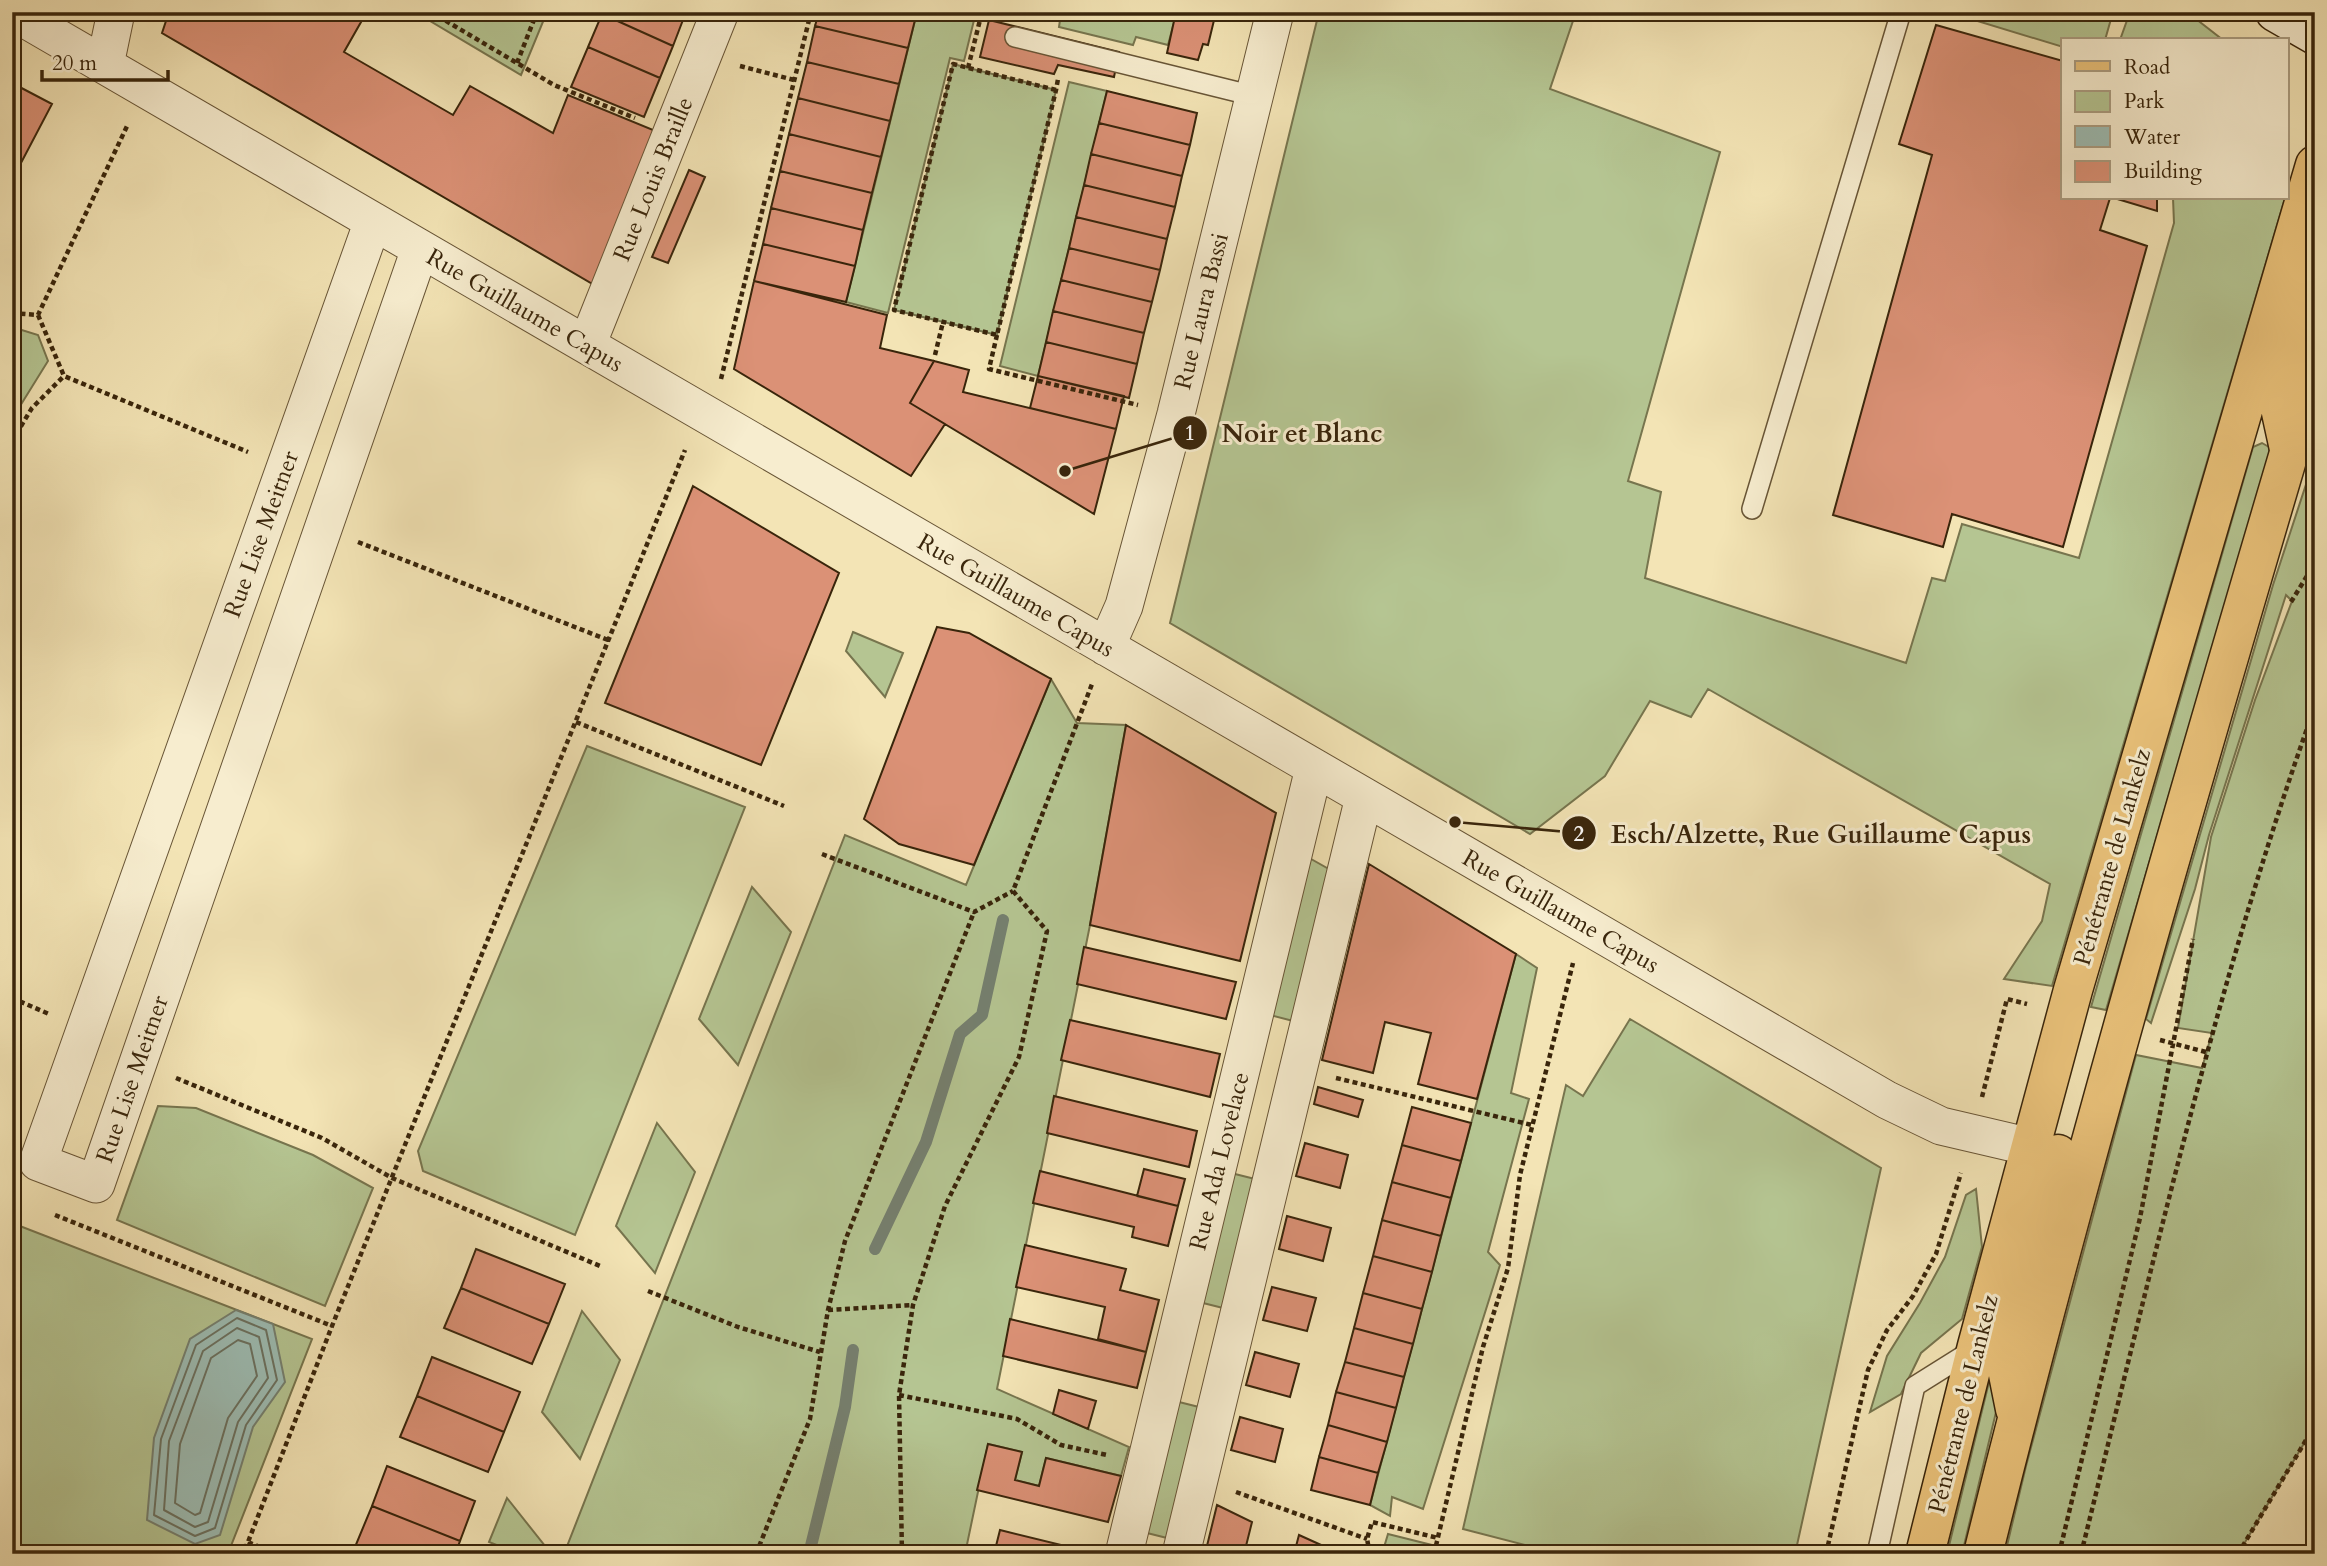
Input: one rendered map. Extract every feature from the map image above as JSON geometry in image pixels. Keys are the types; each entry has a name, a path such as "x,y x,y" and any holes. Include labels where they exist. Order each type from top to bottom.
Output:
{"main road":[{"path":"2275,12 2315,35"},
{"name":"Pénétrante de Lankelz","path":"1983,1554 2017,1418 2058,1154 2073,990 2315,165"},
{"path":"2289,452 2277,394 2315,264"},
{"name":"Pénétrante de Lankelz","path":"1925,1554 1977,1346 2058,1154 2124,1016 2315,365"}],"street":[{"name":"Rue Guillaume Capus","path":"13,12 1887,1100 1941,1126 2058,1154"},
{"path":"105,65 116,12"},
{"name":"Rue Louis Braille","path":"587,345 720,12"},
{"name":"Rue Laura Bassi","path":"1106,647 1124,606 1176,414 1274,13"},
{"name":"Rue Lise Meitner","path":"373,221 38,1162 96,1184 420,249"},
{"name":"Rue Ada Lovelace","path":"1124,1554 1314,768"},
{"path":"1181,1554 1364,797"}],"lane":[{"path":"1752,509 1901,12"},
{"path":"1014,37 1254,96"},
{"path":"1877,1554 1915,1386 1977,1346"}],"path":[{"path":"431,12 554,85 626,114"},
{"path":"517,63 537,12"},
{"path":"239,1554 243,1553 248,1542 608,640 706,415 810,12"},
{"path":"968,68 982,12"},
{"path":"702,57 794,80"},
{"path":"996,335 894,310 953,64 1056,90 989,369 1176,414"},
{"path":"145,89 38,315 64,376 285,467"},
{"path":"12,313 38,315"},
{"path":"935,355 943,322"},
{"path":"12,441 32,408 64,376"},
{"path":"323,528 608,640"},
{"path":"2287,613 2315,563"},
{"path":"756,1554 810,1419 828,1310 845,1241 974,912 1013,891 1106,647"},
{"path":"2081,1554 2206,1052 2281,800 2315,706"},
{"path":"576,722 784,806"},
{"path":"822,854 974,912"},
{"path":"902,1554 899,1395 913,1306 945,1206 1019,1057 1047,931 1013,891"},
{"path":"1434,1554 1483,1347 1508,1268 1520,1175 1583,924"},
{"path":"2059,1554 2140,1219 2194,932"},
{"path":"1826,1554 1868,1370 1886,1330 1913,1296 1936,1254 1973,1132 2007,999"},
{"path":"138,1062 322,1139 392,1178 600,1266"},
{"path":"1298,1069 1532,1125"},
{"path":"51,1213 332,1326"},
{"path":"648,1291 738,1326 820,1352"},
{"path":"828,1310 913,1306"},
{"path":"899,1395 1017,1419 1061,1445 1145,1464"},
{"path":"2238,1554 2315,1425"},
{"path":"1199,1479 1367,1539"},
{"path":"1370,1554 1367,1539 1371,1522 1438,1538"},
{"path":"248,1542 276,1554"}],"green space":[{"path":"415,12 547,12 521,75"},
{"path":"917,12 976,12 964,61 950,58 888,313 846,302"},
{"path":"1029,12 1108,12 1139,19 1141,12 1176,15 1168,45 1136,37 1133,45 1059,27 1060,20"},
{"path":"1319,12 1576,12 1550,89 1720,152 1628,481 1661,492 1645,578 1906,663 1932,578 1945,581 1962,524 2079,558 2174,223 2173,200 2284,200 2052,986 2004,979 2042,921 2050,884 1708,689 1691,717 1650,701 1605,776 1530,834 1170,623"},
{"path":"1948,12 2113,12 2106,38 2061,38 2061,46"},
{"path":"2130,12 2187,12 2220,38 2121,38"},
{"path":"953,64 1056,90 997,335 894,310"},
{"path":"1069,82 1107,91 1038,376 1000,366"},
{"path":"12,327 38,335 48,361 12,419"},
{"path":"2262,443 2269,447 2269,454 2106,1010 2091,1007 2253,447"},
{"path":"2315,457 2315,1425 2238,1554 2005,1554 2136,1055 2202,1068 2212,1033 2178,1028 2211,837 2255,700 2292,601 2286,595 2151,1023 2146,1019 2273,585"},
{"path":"853,632 903,653 885,697 846,651"},
{"path":"1051,679 1077,723 1126,725 1090,925 997,1389 1129,1447 1121,1476 1046,1458 1039,1486 1015,1480 1022,1452 988,1444 965,1554 564,1554 845,835 966,885"},
{"path":"587,746 745,807 575,1235 423,1171 418,1151"},
{"path":"1304,855 1334,872 1297,1022 1266,1014"},
{"path":"752,887 791,932 738,1065 699,1019"},
{"path":"1516,954 1537,968 1511,1093 1529,1099 1488,1252 1500,1265 1423,1509 1392,1497 1390,1516 1370,1505"},
{"path":"1630,1019 1881,1168 1795,1554 1560,1554 1463,1529 1566,1085 1583,1096"},
{"path":"158,1106 196,1108 313,1155 373,1188 325,1306 117,1220"},
{"path":"657,1123 695,1172 655,1273 616,1226"},
{"path":"1227,1172 1259,1180 1227,1309 1195,1301"},
{"path":"1976,1189 1982,1247 1962,1319 1921,1353 1901,1394 1870,1412 1887,1356 1945,1257 1966,1195"},
{"path":"12,1223 312,1339 229,1551 231,1554 12,1554"},
{"path":"582,1311 620,1360 580,1459 542,1412"},
{"path":"1990,1378 1997,1408 1962,1554 1947,1554"},
{"path":"1171,1400 1203,1408 1171,1539 1139,1531"},
{"path":"507,1498 545,1546 542,1554 519,1554 489,1542"},
{"path":"1388,1534 1436,1546 1434,1554 1382,1554"}],"water":[{"path":"236,1310 273,1324 285,1382 253,1427 220,1535 195,1544 147,1520 154,1438 190,1339"}],"building":[{"path":"169,12 344,12 361,22 344,52 453,115 470,86 553,133 568,95 658,132 596,286 162,33"},
{"path":"602,12 686,12 673,46"},
{"path":"819,12 917,12 908,48 815,26"},
{"path":"1176,12 1216,12 1208,45 1203,44 1198,60 1167,53"},
{"path":"602,14 673,46 660,78 588,47"},
{"path":"989,20 1119,52 1114,77 1058,65 1054,74 980,57"},
{"path":"1936,25 2061,60 2061,200 2109,200 2100,230 2147,246 2063,547 1952,514 1943,547 1833,515 1932,155 1899,144"},
{"path":"815,26 908,48 899,84 807,62"},
{"path":"588,47 660,78 644,117 571,87"},
{"path":"807,62 899,84 890,121 798,98"},
{"path":"12,83 52,104 12,180"},
{"path":"1107,91 1197,113 1190,145 1099,123"},
{"path":"798,98 890,121 881,157 789,134"},
{"path":"1099,123 1190,145 1182,176 1091,154"},
{"path":"789,134 881,157 872,193 780,171"},
{"path":"1091,154 1182,176 1175,207 1084,185"},
{"path":"689,170 705,177 668,263 652,257"},
{"path":"780,171 872,193 863,230 771,208"},
{"path":"1084,185 1175,207 1167,239 1076,217"},
{"path":"2121,200 2157,200 2157,211"},
{"path":"771,208 863,230 855,266 763,244"},
{"path":"1076,217 1167,239 1160,270 1069,248"},
{"path":"763,244 855,266 846,302 754,281"},
{"path":"1069,248 1160,270 1152,302 1061,280"},
{"path":"1061,280 1152,302 1144,333 1053,311"},
{"path":"754,281 887,315 880,348 934,361 910,403 945,424 911,476 734,369"},
{"path":"1053,311 1144,333 1137,364 1046,342"},
{"path":"1046,342 1137,364 1129,398 1038,376"},
{"path":"934,361 969,370 963,392 1116,429 1094,514 910,403"},
{"path":"1038,376 1124,396 1116,429 1030,408"},
{"path":"693,486 839,573 761,765 605,703"},
{"path":"937,627 969,633 1051,679 974,865 899,844 864,819"},
{"path":"1126,725 1276,813 1240,961 1090,925"},
{"path":"1369,864 1516,954 1477,1099 1418,1084 1431,1033 1385,1022 1373,1073 1322,1060"},
{"path":"1084,947 1236,982 1226,1019 1077,984"},
{"path":"1070,1020 1220,1054 1210,1097 1061,1060"},
{"path":"1318,1087 1363,1100 1358,1117 1314,1104"},
{"path":"1054,1096 1197,1131 1189,1167 1047,1133"},
{"path":"1412,1107 1471,1123 1461,1161 1402,1145"},
{"path":"1305,1143 1348,1155 1340,1188 1296,1176"},
{"path":"1402,1145 1461,1161 1451,1198 1392,1182"},
{"path":"1144,1169 1185,1179 1178,1206 1137,1196"},
{"path":"1040,1171 1178,1206 1168,1246 1132,1237 1134,1227 1033,1203"},
{"path":"1392,1182 1451,1198 1441,1236 1382,1220"},
{"path":"1287,1216 1331,1228 1323,1261 1279,1249"},
{"path":"1382,1220 1441,1236 1432,1272 1373,1256"},
{"path":"1025,1245 1126,1269 1120,1290 1159,1300 1146,1352 1098,1339 1105,1307 1016,1287"},
{"path":"476,1249 565,1284 549,1324 461,1288"},
{"path":"1373,1256 1432,1272 1422,1309 1363,1293"},
{"path":"1272,1287 1316,1298 1307,1331 1263,1320"},
{"path":"461,1288 549,1324 532,1364 444,1328"},
{"path":"1363,1293 1422,1309 1413,1344 1354,1328"},
{"path":"1010,1319 1146,1352 1137,1388 1003,1356"},
{"path":"1354,1328 1413,1344 1404,1377 1345,1362"},
{"path":"1255,1352 1299,1364 1290,1397 1246,1385"},
{"path":"432,1357 520,1392 504,1432 417,1396"},
{"path":"1345,1362 1404,1377 1396,1408 1336,1392"},
{"path":"1059,1390 1096,1401 1088,1429 1053,1414"},
{"path":"1336,1392 1396,1408 1387,1442 1328,1425"},
{"path":"417,1396 504,1432 488,1472 400,1437"},
{"path":"1240,1417 1283,1429 1275,1462 1231,1450"},
{"path":"1328,1425 1387,1442 1378,1473 1319,1457"},
{"path":"988,1444 1022,1452 1015,1480 1039,1486 1046,1458 1121,1476 1108,1522 977,1490"},
{"path":"1319,1457 1378,1473 1370,1505 1311,1490"},
{"path":"387,1466 475,1501 460,1541 372,1506"},
{"path":"1217,1505 1252,1522 1244,1554 1205,1554"},
{"path":"372,1506 460,1541 455,1554 373,1554 355,1547"},
{"path":"1000,1530 1098,1554 994,1554"},
{"path":"1299,1535 1341,1554 1294,1554"}],"waterway":[{"path":"875,1249 926,1142 960,1034 982,1015 1003,920"},
{"path":"809,1554 845,1407 853,1350"}],"place":[{"name":"Noir et Blanc","path":"1065,471"},
{"name":"Esch/Alzette, Rue Guillaume Capus","path":"1455,822"}]}
